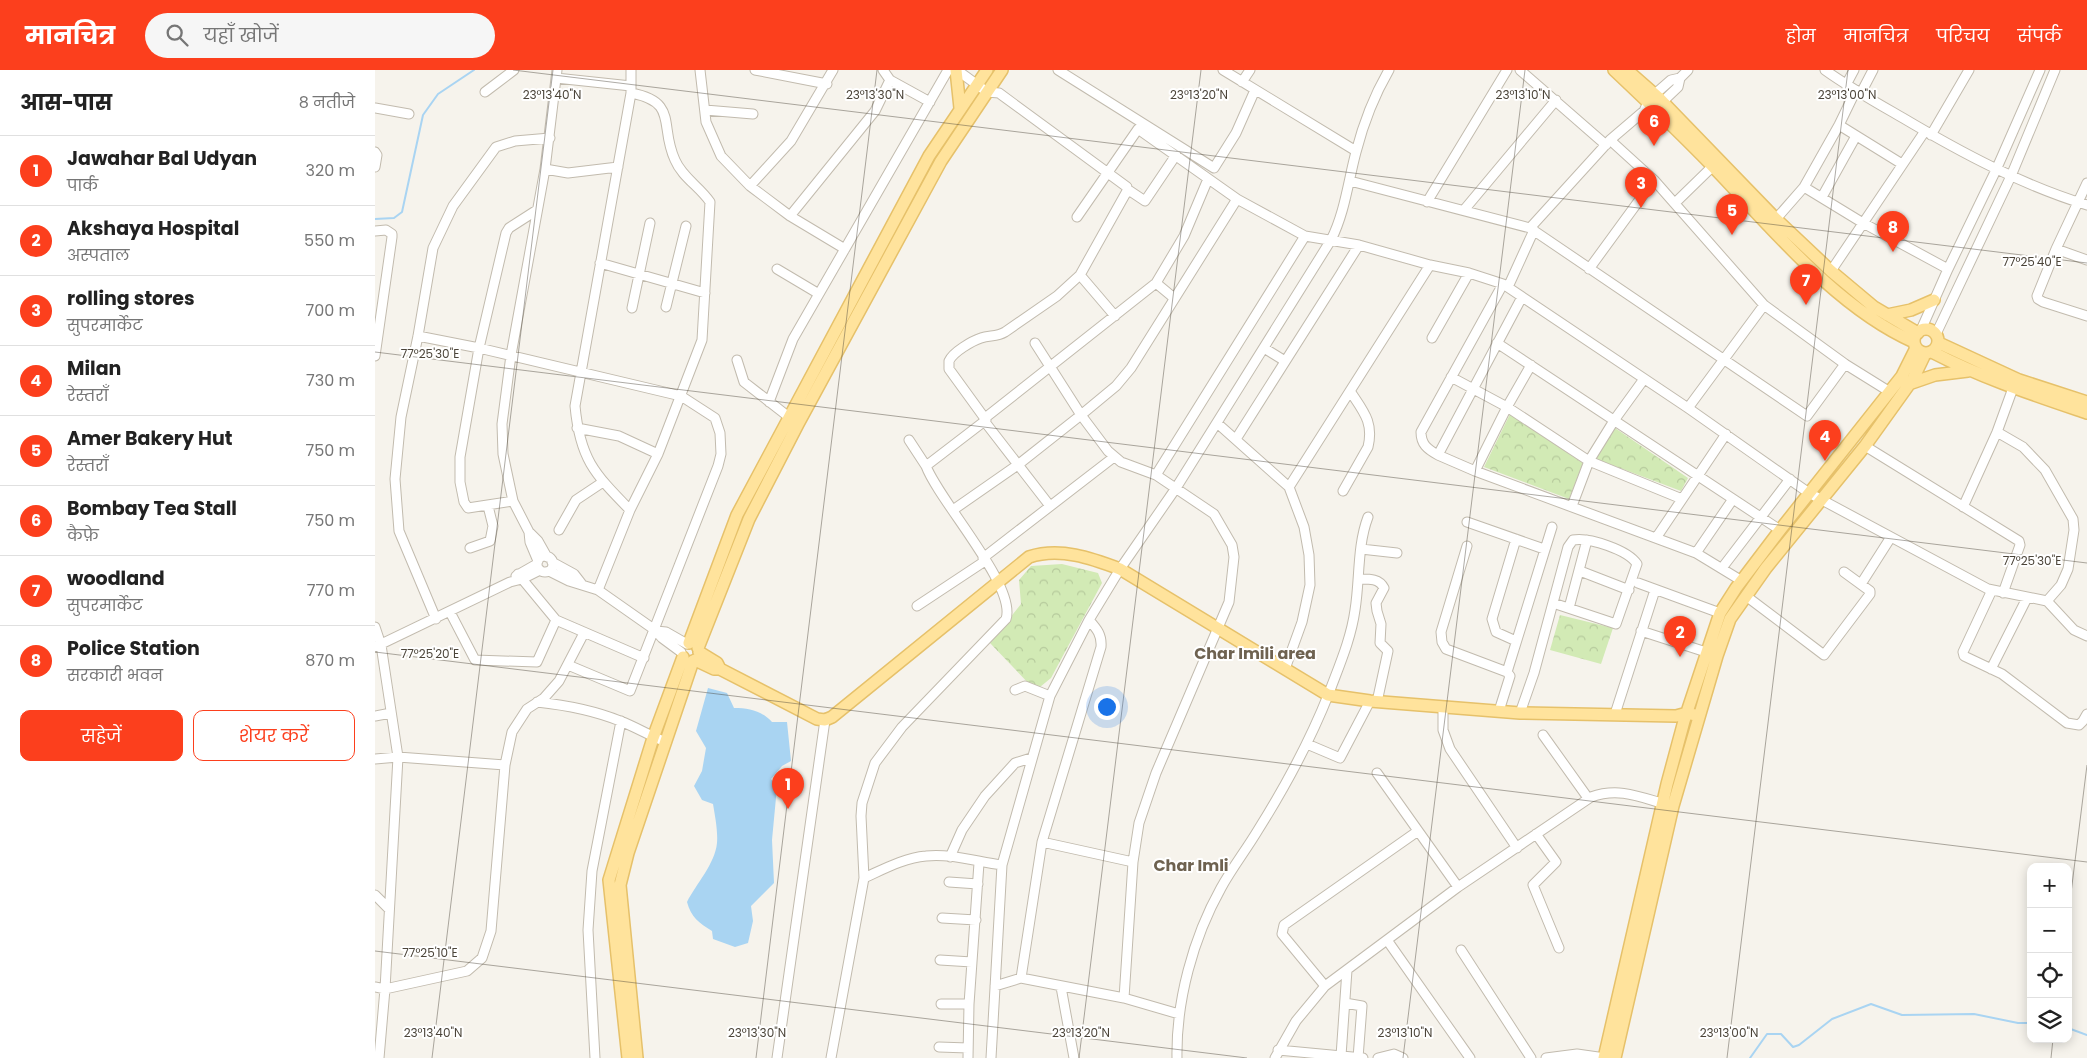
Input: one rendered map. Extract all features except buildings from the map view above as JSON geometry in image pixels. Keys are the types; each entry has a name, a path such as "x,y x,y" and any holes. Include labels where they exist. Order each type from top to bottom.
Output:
{"main road":[{"path":"957,70 960,108"},
{"path":"793,421 915,209 960,108 986,70"},
{"path":"1614,70 1653,104 1856,294 1968,371 2087,413"},
{"path":"1627,70 1653,104 1786,243 1841,295 1885,327 2019,380 2087,402"},
{"path":"628,1058 609,880 653,738 710,605 793,421 903,203 929,156 993,93 999,74"},
{"path":"903,203 915,209"},
{"path":"1887,315 1911,310 1934,300"},
{"path":"1689,718 1717,656 1730,619 1745,596 1865,446 1909,384 1925,342"},
{"path":"1604,1058 1706,652 1720,613 1780,530 1902,376 1925,342"},
{"path":"1909,384 1935,375 1968,371"},
{"path":"691,652 714,669 721,670 817,719 825,720 832,717 1029,557 1048,552 1092,558 1119,569 1328,695 1374,701 1520,713 1615,714 1689,718"},
{"path":"637,1058 620,885 628,853 665,742 691,652"},
{"path":"1615,1058 1668,805"}],"street":[{"path":"485,92 514,70"},
{"path":"630,510 603,482 587,460 577,428 575,406 631,89 631,70"},
{"path":"700,70 706,122 721,156 750,186 790,216 845,249"},
{"path":"755,70 827,84"},
{"path":"750,186 791,142 827,84 833,70"},
{"path":"883,70 887,73 890,80 929,102"},
{"path":"769,402 793,339 948,70"},
{"path":"957,70 976,85 993,93 1107,172 1145,201 1176,155"},
{"path":"986,70 999,74"},
{"path":"1058,70 1214,168 1236,133 1255,90"},
{"path":"1223,70 1357,151"},
{"path":"1242,82 1250,70"},
{"path":"991,1058 1002,865 1050,696 1089,620 1119,569 1176,488 1331,240 1341,220 1357,151 1374,102 1389,70"},
{"path":"1427,202 1507,70"},
{"path":"1520,70 1654,180 1765,305 1845,364 1889,392"},
{"path":"1687,70 1681,78 1671,80 1653,104 1608,143 1532,229 1505,285 1421,432 1421,440 1424,446 1437,455 1475,471 1696,553 1742,581"},
{"path":"1825,70 1846,85 1928,133 1996,170 2083,204"},
{"path":"1846,85 1854,70"},
{"path":"1776,219 1805,187 1858,92 1873,70"},
{"path":"1831,271 1902,164 1928,133 1969,70"},
{"path":"1925,342 1934,300 1996,170 2040,70"},
{"path":"1925,342 2011,176 2055,70"},
{"path":"598,590 630,510 658,454 702,340 710,202 691,184 676,163 661,105 650,97 631,89 557,74 545,169 511,355 502,424 503,454 513,501 544,564 574,574 581,583 598,590 656,630 662,638 691,652"},
{"path":"790,216 875,111 890,80"},
{"path":"1464,210 1556,100"},
{"path":"375,108 409,114"},
{"path":"705,110 753,114"},
{"path":"1839,125 1902,164"},
{"path":"1077,217 1138,129 1237,199 1305,236 1359,245 1430,265 1469,273 1505,285 1689,408 1809,493 1891,538 1993,590 2003,594 2047,601 2074,630 2087,636"},
{"path":"1822,197 1857,136"},
{"path":"436,619 399,531 395,479 401,417 418,336 433,248 453,206 496,147 515,141 549,138"},
{"path":"375,152 377,155 375,167"},
{"path":"1675,203 1713,166"},
{"path":"545,169 568,173 618,167"},
{"path":"926,466 1156,283 1184,236 1208,180"},
{"path":"1589,269 1654,180"},
{"path":"1350,181 1532,229 1723,361 1807,416 1845,364"},
{"path":"2087,183 2083,204 2056,249 2037,292 2038,299 2087,316"},
{"path":"1805,187 1863,223 1948,269"},
{"path":"1050,506 949,369 950,358 980,338 996,336 1005,332 1057,296 1080,275 1127,189"},
{"path":"953,510 1019,464 1116,386 1131,368 1237,199"},
{"path":"513,501 469,508 464,502 460,482 460,457 479,348 505,232 512,225 537,210"},
{"path":"632,308 650,223"},
{"path":"666,307 686,226"},
{"path":"375,232 386,230 391,234 392,238 375,356"},
{"path":"1156,475 1305,236"},
{"path":"1236,439 1359,245"},
{"path":"2056,249 2087,260"},
{"path":"600,263 705,293"},
{"path":"1289,487 1430,265"},
{"path":"777,269 819,294"},
{"path":"1432,338 1469,273"},
{"path":"1080,275 1115,316"},
{"path":"1156,283 1174,298"},
{"path":"1437,455 1522,297"},
{"path":"1689,408 1765,305"},
{"path":"418,336 511,355 681,396 715,418 720,433 721,454 718,466 656,630 630,691 568,665"},
{"path":"1035,342 1081,415 1114,457 1121,462 1156,475 1214,514 1232,545 1234,557 1229,602 1147,796 1139,823 1133,862 1124,998"},
{"path":"1497,342 1780,530"},
{"path":"1264,348 1285,361"},
{"path":"737,360 743,382 793,421"},
{"path":"1475,471 1507,407 1531,365"},
{"path":"1451,377 1507,407 1589,461 1682,499"},
{"path":"1572,506 1589,461 1615,419 1644,379"},
{"path":"1963,507 1997,432 2013,388"},
{"path":"1343,491 1368,448 1370,441 1369,420 1350,391"},
{"path":"1217,424 1289,487 1304,527 1309,555 1310,585 1302,622 1285,669"},
{"path":"577,428 619,436 658,454"},
{"path":"1997,432 2023,447 2045,470 2073,520 2068,569 2061,585 2047,601"},
{"path":"1656,538 1726,434"},
{"path":"831,1058 864,878 862,803 875,763 902,727 1006,619 1008,605 999,582 909,440"},
{"path":"1865,446 2020,542 2003,594"},
{"path":"917,606 984,559 1114,457"},
{"path":"1723,568 1790,479"},
{"path":"559,530 576,500 603,482"},
{"path":"1696,553 1733,499"},
{"path":"470,548 490,540 493,526 489,506"},
{"path":"1177,1058 1179,1014 1197,942 1220,889 1259,829 1307,744 1328,695 1350,634 1355,610 1361,549 1368,517"},
{"path":"1467,522 1544,548"},
{"path":"1507,672 1552,527"},
{"path":"1861,584 1891,538"},
{"path":"1516,539 1492,619 1496,632 1516,641"},
{"path":"1520,713 1534,673 1568,547 1573,540 1587,540 1623,552 1637,564 1617,624 1553,603"},
{"path":"1569,608 1587,540"},
{"path":"1467,546 1441,632 1442,642 1446,649 1507,672 1510,676 1509,684 1499,711"},
{"path":"1361,549 1397,554"},
{"path":"378,646 544,564"},
{"path":"1580,571 1629,590"},
{"path":"1745,596 1824,655 1870,596 1870,591 1844,572"},
{"path":"520,577 556,620 644,658"},
{"path":"1307,744 1340,758 1374,701 1388,651 1380,643 1381,624 1377,612 1377,600 1384,588 1383,585 1375,580 1358,579"},
{"path":"1638,583 1720,613"},
{"path":"1615,714 1655,590"},
{"path":"1993,590 1963,654 2002,674 2067,723 2079,725 2087,714"},
{"path":"1991,669 2027,598"},
{"path":"450,612 475,660 537,662 556,620"},
{"path":"1021,978 1042,842 1101,646 1102,640 1098,630 1089,620"},
{"path":"375,627 397,757 385,989 377,1047 379,1058"},
{"path":"1641,631 1706,652"},
{"path":"375,987 385,989 467,971 482,958 491,932 505,765 512,732 527,709 544,698 559,681 584,633"},
{"path":"1015,690 1025,686 1050,696"},
{"path":"537,702 563,704 621,721 653,738 665,742"},
{"path":"1443,707 1443,730 1450,749 1517,848"},
{"path":"375,716 391,713"},
{"path":"777,1058 825,720"},
{"path":"595,1058 588,930 592,871 621,721"},
{"path":"1543,735 1588,798"},
{"path":"375,759 397,757 505,765"},
{"path":"951,857 962,830 985,796 1015,763 1031,758"},
{"path":"1377,773 1458,887"},
{"path":"1363,1058 1277,1054 1296,1021 1325,986 1458,887 1588,798 1605,792 1626,793 1668,805"},
{"path":"1325,986 1282,934 1284,925 1417,831"},
{"path":"1536,834 1556,862 1533,885 1559,948"},
{"path":"1042,842 1133,862"},
{"path":"864,878 905,860 927,855 1002,865"},
{"path":"968,1058 969,1004 979,862"},
{"path":"949,882 978,884"},
{"path":"375,894 389,909"},
{"path":"943,918 975,920"},
{"path":"1387,940 1465,1056"},
{"path":"1461,950 1531,1058"},
{"path":"940,960 972,962"},
{"path":"1341,1056 1347,970"},
{"path":"995,986 1021,978 1124,998 1179,1014"},
{"path":"1061,987 1074,1058"},
{"path":"1345,1003 1362,1006 1358,1058"},
{"path":"941,1004 969,1004"},
{"path":"939,1047 968,1048"},
{"path":"1378,1058 1394,1054 1403,1058"},
{"path":"1546,1058 1570,1054 1604,1058"}],"green space":[{"path":"1510,414 1583,463 1569,499 1484,467"},
{"path":"1615,428 1688,478 1681,491 1596,459"},
{"path":"1062,564 1098,573 1102,583 1051,678 1040,687 1031,686 990,643 1021,604 1019,580 1031,566"},
{"path":"1560,615 1613,628 1601,664 1550,650"}],"water":[{"path":"708,688 727,693 734,708 755,711 764,715 772,722 787,722 791,761 782,766 771,779 777,787 772,840 774,883 751,906 753,921 748,943 735,947 713,939 712,931 696,919 687,902 713,859 717,843 713,804 702,800 694,786 702,771 706,748 696,731"}],"waterway":[{"path":"375,219 394,218 402,212 423,115 438,94 474,70"},
{"path":"1750,1058 1767,1034 1781,1034 1793,1047 1799,1045 1832,1019 1871,1004 1902,1015 1974,1014 2018,1023 2027,1023"},
{"path":"2072,1029 2087,1035"}],"place":[{"name":"Bombay Tea Stall","path":"1654,146"},
{"name":"rolling stores","path":"1641,208"},
{"name":"Amer Bakery Hut","path":"1732,235"},
{"name":"Police Station","path":"1893,252"},
{"name":"woodland","path":"1806,305"},
{"name":"Milan","path":"1825,461"},
{"name":"Akshaya Hospital","path":"1680,657"},
{"name":"Jawahar Bal Udyan","path":"788,809"}],"district":[{"name":"Char Imili area","path":"1255,653"},
{"name":"Char Imli","path":"1191,865"}]}
